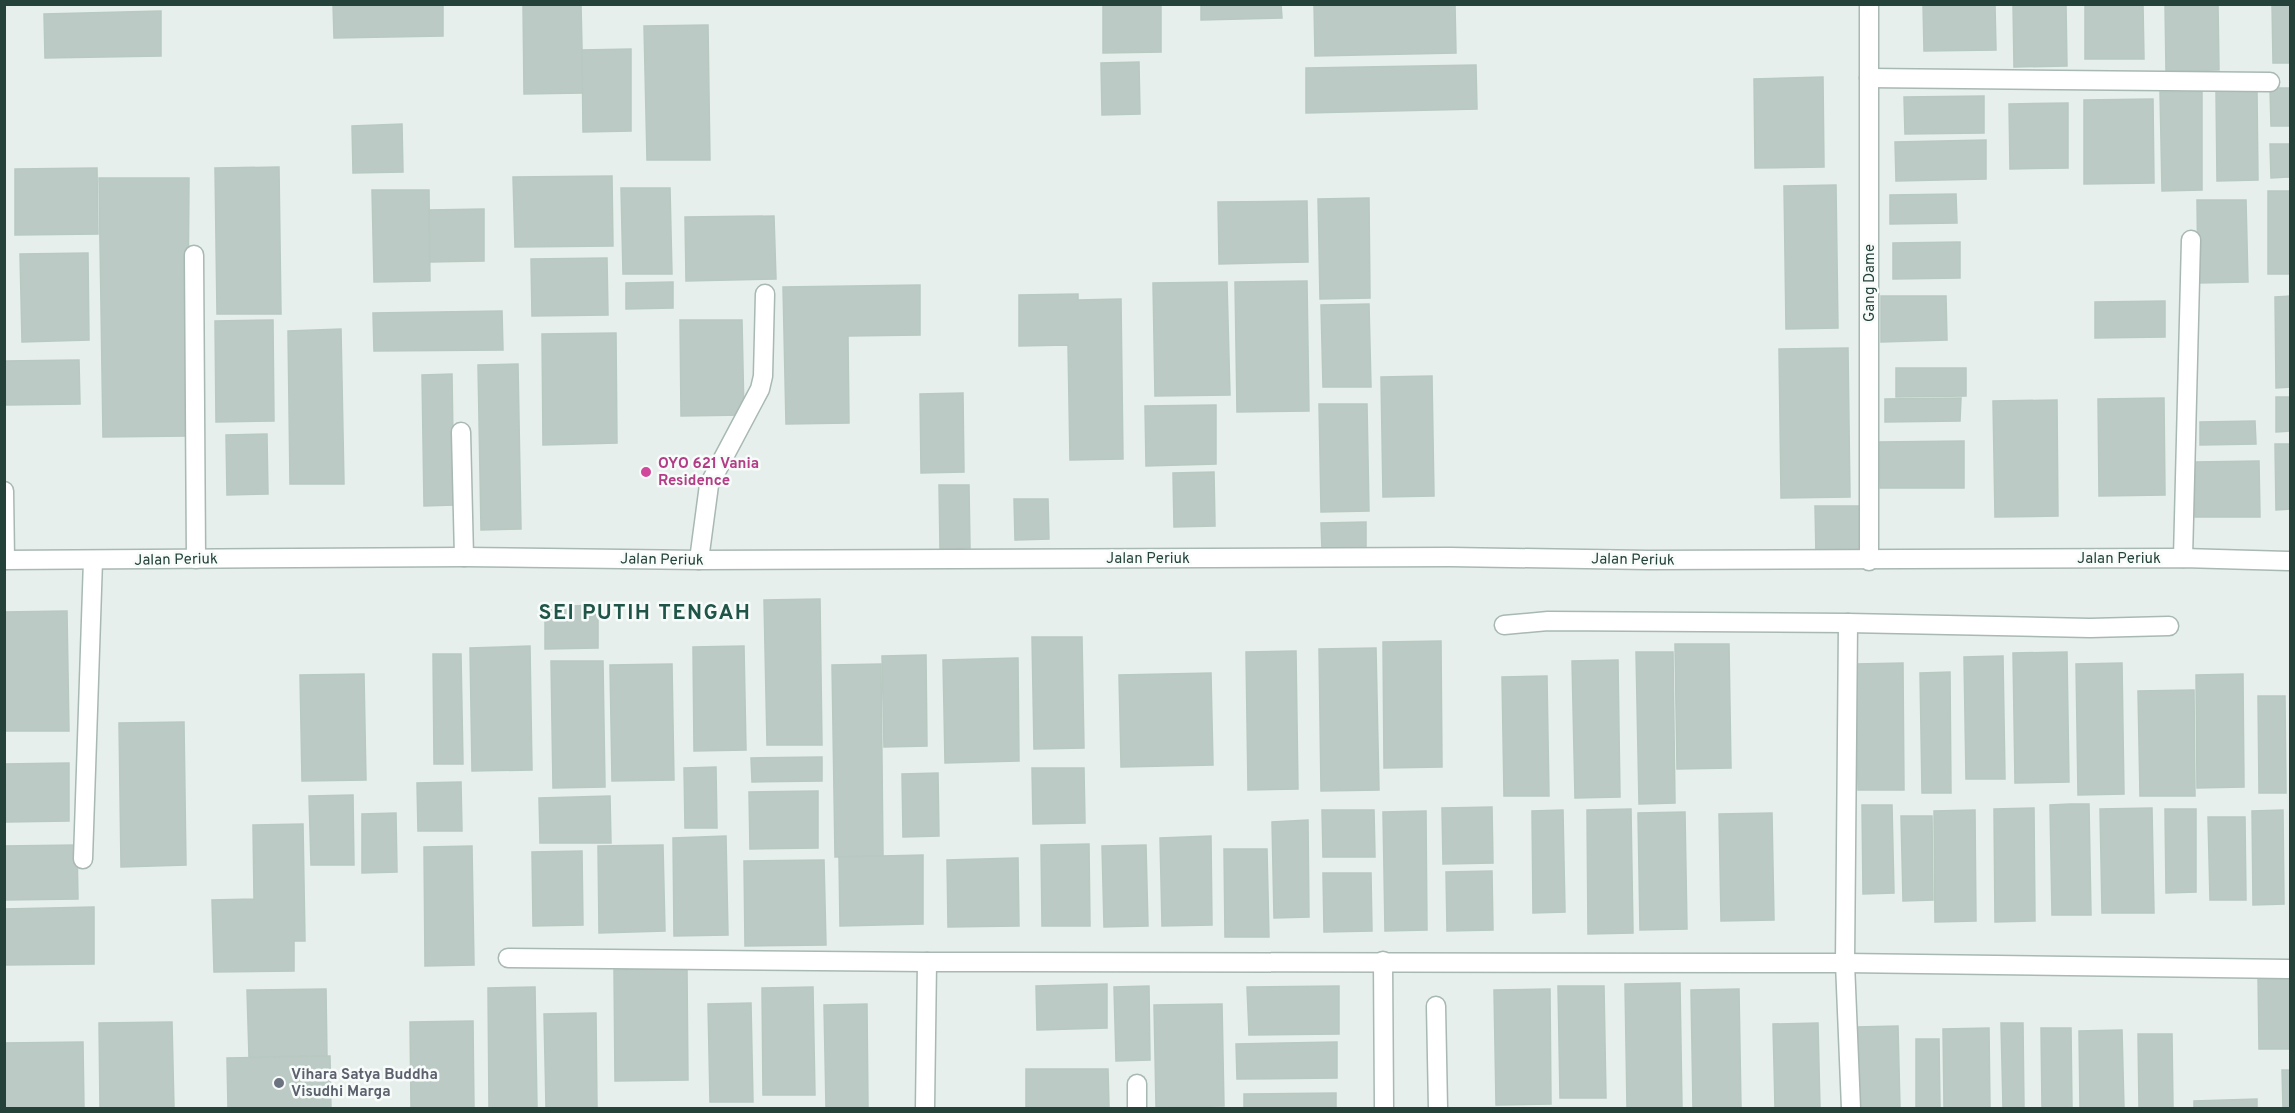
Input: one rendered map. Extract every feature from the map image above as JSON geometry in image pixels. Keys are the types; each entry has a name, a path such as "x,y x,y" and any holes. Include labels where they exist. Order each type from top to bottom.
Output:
{"street":[{"name":"Gang Dame","path":"1869,4 1869,561"},
{"path":"1869,78 2270,82"},
{"path":"2183,558 2191,240"},
{"path":"194,255 196,559"},
{"path":"699,560 710,485 760,389 765,294"},
{"path":"461,432 464,557"},
{"path":"4,490 5,560"},
{"name":"Jalan Periuk","path":"5,560 464,557 699,560 1450,556 1869,561 2183,558 2290,561"},
{"path":"83,859 93,560"},
{"path":"1504,625 1548,621 1848,623 2090,628 2169,626"},
{"path":"1848,623 1845,963 1851,1108"},
{"path":"508,958 927,962 1845,963 2290,969"},
{"path":"1383,961 1384,1108"},
{"path":"925,1108 927,962"},
{"path":"1436,1006 1438,1108"},
{"path":"1137,1084 1137,1108"}],"building":[{"path":"333,4 443,4 443,36 334,38"},
{"path":"523,4 581,4 583,93 524,94"},
{"path":"1103,4 1161,4 1161,52 1103,53"},
{"path":"1201,4 1281,4 1282,18 1201,20"},
{"path":"1314,4 1455,4 1456,53 1315,56"},
{"path":"1923,4 1995,4 1996,50 1924,51"},
{"path":"2013,4 2066,4 2067,66 2014,67"},
{"path":"2085,4 2143,4 2144,59 2085,59"},
{"path":"2165,4 2218,4 2219,70 2166,71"},
{"path":"2272,4 2290,4 2290,63 2273,63"},
{"path":"161,11 161,56 45,58 44,14"},
{"path":"708,25 710,160 647,160 644,26"},
{"path":"631,49 631,131 583,132 582,50"},
{"path":"1139,62 1140,114 1102,115 1101,63"},
{"path":"1476,65 1477,109 1306,113 1306,68"},
{"path":"1823,77 1824,167 1755,168 1754,79"},
{"path":"2270,88 2290,88 2290,126 2271,126"},
{"path":"2257,90 2258,180 2217,181 2216,91"},
{"path":"2160,92 2202,92 2202,190 2162,191"},
{"path":"1984,96 1984,133 1905,134 1904,97"},
{"path":"2153,99 2154,183 2084,184 2084,100"},
{"path":"2068,103 2068,168 2010,169 2009,104"},
{"path":"402,124 403,172 353,173 352,126"},
{"path":"1986,140 1986,179 1896,181 1895,142"},
{"path":"2270,144 2290,144 2290,177 2271,178"},
{"path":"279,167 281,314 217,314 215,168"},
{"path":"97,168 98,234 15,235 15,169"},
{"path":"612,176 613,246 515,247 513,177"},
{"path":"99,178 189,178 187,436 103,437"},
{"path":"1836,185 1838,328 1786,329 1784,186"},
{"path":"621,188 670,188 672,274 623,274"},
{"path":"372,190 429,190 430,281 374,282"},
{"path":"2268,191 2290,191 2290,274 2268,274"},
{"path":"1956,194 1957,223 1890,224 1890,195"},
{"path":"1369,198 1370,298 1320,299 1318,199"},
{"path":"2197,200 2246,200 2248,282 2198,283"},
{"path":"1307,201 1308,262 1219,264 1218,202"},
{"path":"484,209 484,261 430,262 429,210"},
{"path":"774,216 776,279 686,281 685,217"},
{"path":"1960,242 1960,278 1893,279 1893,243"},
{"path":"88,253 89,340 22,342 20,254"},
{"path":"607,258 608,315 532,316 531,259"},
{"path":"1307,281 1309,411 1237,412 1235,282"},
{"path":"673,282 673,308 626,309 626,283"},
{"path":"1227,282 1230,395 1155,396 1153,283"},
{"path":"920,285 920,335 848,336 849,423 786,424 783,287"},
{"path":"1078,294 1078,300 1121,299 1123,459 1070,460 1068,345 1019,346 1019,295"},
{"path":"1881,296 1946,296 1947,340 1881,342"},
{"path":"2290,296 2290,387 2276,388 2275,297"},
{"path":"2165,301 2165,337 2095,338 2095,302"},
{"path":"1369,304 1371,387 1323,387 1321,305"},
{"path":"502,311 503,350 374,351 373,313"},
{"path":"273,320 274,421 216,422 215,321"},
{"path":"680,320 742,320 744,415 681,416"},
{"path":"341,329 344,484 290,484 288,331"},
{"path":"616,333 617,443 543,445 542,334"},
{"path":"1848,348 1850,497 1781,498 1779,349"},
{"path":"79,360 80,404 6,405 5,361"},
{"path":"518,364 521,529 481,530 478,365"},
{"path":"1896,368 1966,368 1966,396 1896,397"},
{"path":"452,374 454,505 424,506 422,375"},
{"path":"1432,376 1434,496 1383,497 1381,377"},
{"path":"963,393 964,472 921,473 920,394"},
{"path":"2276,397 2290,397 2290,431 2276,432"},
{"path":"1961,398 1960,421 1885,422 1885,399"},
{"path":"2164,398 2165,495 2099,496 2098,399"},
{"path":"2057,400 2058,516 1995,517 1993,401"},
{"path":"1319,404 1367,404 1369,511 1321,512"},
{"path":"1216,405 1216,464 1146,466 1145,406"},
{"path":"2255,421 2256,444 2200,445 2200,422"},
{"path":"267,434 268,494 227,495 226,435"},
{"path":"1964,441 1964,488 1880,488 1879,442"},
{"path":"2275,444 2290,444 2290,509 2276,510"},
{"path":"2259,461 2260,517 2195,517 2194,462"},
{"path":"1214,472 1215,526 1174,527 1173,473"},
{"path":"939,485 969,485 970,548 940,549"},
{"path":"1014,499 1048,499 1049,539 1015,540"},
{"path":"1815,506 1864,506 1865,554 1816,555"},
{"path":"1366,522 1366,549 1322,550 1321,523"},
{"path":"820,599 822,745 767,745 764,600"},
{"path":"598,605 598,648 545,649 545,607"},
{"path":"67,611 69,731 4,731 4,612"},
{"path":"1032,637 1082,637 1084,748 1034,749"},
{"path":"1441,641 1442,767 1384,768 1383,642"},
{"path":"1675,644 1729,644 1731,768 1677,769"},
{"path":"530,646 532,770 472,771 470,648"},
{"path":"744,646 746,750 694,751 693,647"},
{"path":"1376,648 1379,790 1321,791 1319,649"},
{"path":"1296,651 1298,789 1248,790 1246,652"},
{"path":"1636,652 1673,652 1675,803 1639,804"},
{"path":"2067,652 2069,782 2015,783 2013,653"},
{"path":"433,654 461,654 463,764 434,764"},
{"path":"926,655 927,746 884,747 882,656"},
{"path":"2003,656 2005,779 1966,779 1964,657"},
{"path":"1018,658 1019,761 945,763 943,660"},
{"path":"1618,660 1620,797 1575,798 1572,661"},
{"path":"551,661 603,661 605,787 553,788"},
{"path":"1903,663 1904,790 1858,790 1856,664"},
{"path":"2122,663 2124,794 2078,795 2076,664"},
{"path":"672,664 674,780 612,781 610,665"},
{"path":"881,664 883,856 835,857 832,665"},
{"path":"1950,672 1951,793 1922,793 1920,673"},
{"path":"1211,673 1213,765 1121,767 1119,675"},
{"path":"364,674 366,780 302,781 300,675"},
{"path":"2243,674 2244,787 2197,788 2196,675"},
{"path":"1547,676 1549,796 1504,796 1502,677"},
{"path":"2194,690 2195,796 2140,796 2138,691"},
{"path":"2258,696 2285,696 2286,793 2259,793"},
{"path":"184,722 186,865 121,867 119,723"},
{"path":"822,757 822,781 752,782 751,758"},
{"path":"69,763 69,821 6,822 5,764"},
{"path":"716,767 717,828 685,828 684,768"},
{"path":"1032,768 1084,768 1085,823 1033,824"},
{"path":"938,773 939,836 903,837 902,774"},
{"path":"461,782 462,831 418,831 417,783"},
{"path":"818,791 818,848 750,849 749,792"},
{"path":"353,795 354,865 311,865 309,796"},
{"path":"610,796 611,843 540,843 539,798"},
{"path":"2089,804 2091,915 2052,915 2050,805"},
{"path":"1862,805 1892,805 1894,893 1863,894"},
{"path":"1492,807 1493,863 1443,864 1442,808"},
{"path":"2034,808 2035,921 1995,922 1994,809"},
{"path":"2152,808 2154,913 2102,913 2100,809"},
{"path":"1631,809 1633,933 1588,934 1587,810"},
{"path":"2165,809 2196,809 2196,892 2166,893"},
{"path":"1322,810 1374,810 1375,857 1323,857"},
{"path":"1563,810 1565,912 1533,913 1532,811"},
{"path":"1975,810 1976,921 1935,922 1934,811"},
{"path":"2283,810 2284,904 2253,905 2252,811"},
{"path":"1426,811 1427,930 1385,931 1383,812"},
{"path":"1685,812 1687,929 1640,930 1638,813"},
{"path":"396,813 397,872 362,873 362,814"},
{"path":"1772,813 1774,920 1721,921 1719,814"},
{"path":"1901,816 1932,816 1933,900 1903,901"},
{"path":"2208,817 2245,817 2246,900 2210,900"},
{"path":"1308,820 1309,917 1274,918 1272,822"},
{"path":"303,824 305,941 294,941 294,971 214,972 212,900 254,899 253,825"},
{"path":"726,836 728,935 674,936 673,838"},
{"path":"1211,836 1212,925 1162,926 1160,838"},
{"path":"1089,844 1090,926 1042,926 1041,845"},
{"path":"77,845 78,899 4,900 4,846"},
{"path":"663,845 665,931 599,933 598,846"},
{"path":"1146,845 1148,926 1104,927 1102,846"},
{"path":"472,846 474,965 425,966 424,847"},
{"path":"1224,849 1267,849 1269,937 1225,937"},
{"path":"582,851 583,925 533,926 532,852"},
{"path":"923,855 923,924 840,926 839,857"},
{"path":"1018,858 1019,926 948,927 947,860"},
{"path":"824,860 826,945 745,946 744,861"},
{"path":"1492,871 1493,930 1447,931 1446,872"},
{"path":"1323,873 1371,873 1372,931 1324,932"},
{"path":"94,907 94,964 4,965 4,909"},
{"path":"687,969 688,1080 615,1081 614,970"},
{"path":"2290,975 2290,1049 2259,1049 2258,976"},
{"path":"1680,983 1682,1108 1627,1108 1625,984"},
{"path":"1107,984 1107,1028 1037,1030 1036,986"},
{"path":"1149,986 1150,1060 1116,1061 1114,987"},
{"path":"1339,986 1339,1034 1249,1035 1247,987"},
{"path":"1558,986 1604,986 1606,1098 1560,1098"},
{"path":"535,987 537,1108 489,1108 488,988"},
{"path":"813,987 815,1095 763,1095 762,988"},
{"path":"326,989 327,1056 249,1057 247,990"},
{"path":"1550,989 1551,1104 1496,1105 1494,990"},
{"path":"1739,989 1741,1108 1693,1108 1691,990"},
{"path":"751,1003 753,1102 710,1102 708,1004"},
{"path":"867,1004 868,1108 826,1108 824,1005"},
{"path":"1222,1004 1224,1106 1156,1107 1154,1005"},
{"path":"596,1013 597,1108 546,1108 544,1014"},
{"path":"473,1021 474,1108 411,1108 410,1022"},
{"path":"172,1022 174,1108 100,1108 99,1023"},
{"path":"1818,1023 1820,1108 1775,1108 1773,1024"},
{"path":"2001,1023 2023,1023 2024,1108 2003,1108"},
{"path":"1898,1026 1900,1108 1857,1108 1856,1027"},
{"path":"1989,1028 1990,1108 1944,1108 1943,1029"},
{"path":"2041,1028 2071,1028 2072,1108 2042,1108"},
{"path":"2122,1030 2124,1108 2080,1108 2079,1031"},
{"path":"2138,1034 2172,1034 2173,1108 2139,1108"},
{"path":"1916,1039 1939,1039 1940,1108 1916,1108"},
{"path":"83,1042 84,1108 4,1108 4,1043"},
{"path":"1337,1042 1337,1078 1237,1079 1236,1044"},
{"name":"Vihara Satya Buddha Visudhi Marga","path":"330,1056 331,1108 228,1108 227,1058"},
{"path":"1026,1069 1108,1069 1109,1108 1026,1108"},
{"path":"2282,1070 2290,1070 2290,1108 2283,1108"},
{"path":"1336,1093 1336,1108 1244,1108 1244,1094"},
{"path":"2257,1099 2257,1108 2194,1108 2194,1101"}],"place":[{"name":"OYO 621 Vania Residence","path":"646,472"},
{"name":"Vihara Satya Buddha Visudhi Marga","path":"279,1083"}],"district":[{"name":"SEI PUTIH TENGAH","path":"645,612"}]}
